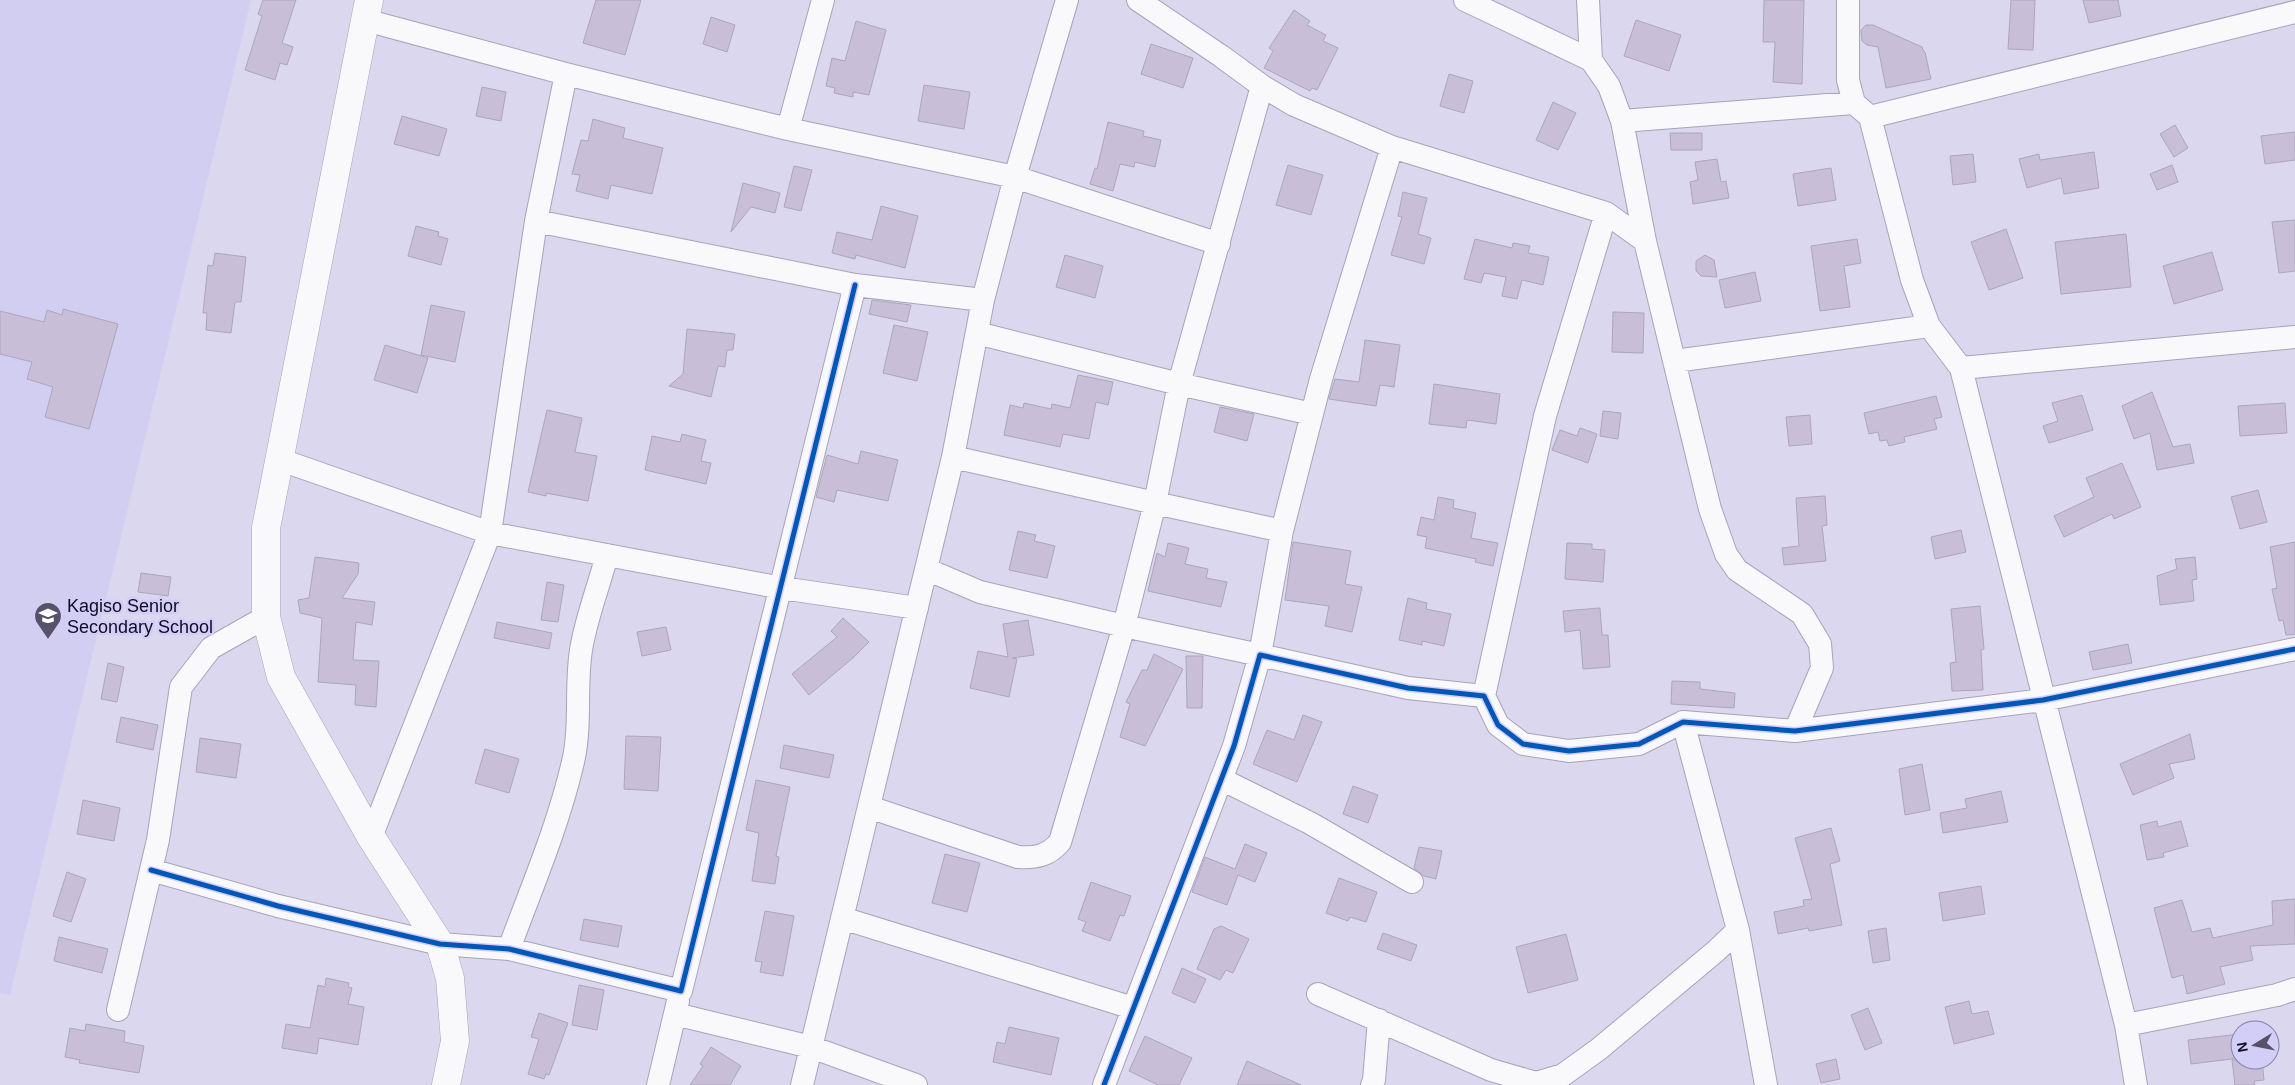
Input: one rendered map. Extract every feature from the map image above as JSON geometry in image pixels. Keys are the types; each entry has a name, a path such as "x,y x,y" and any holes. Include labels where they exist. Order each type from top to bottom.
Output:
{"street":[{"path":"788,129 823,0"},
{"path":"802,1085 952,457 983,300 1015,177 1067,0"},
{"path":"1138,0 1294,106 1392,147 1606,213 1645,241"},
{"path":"1464,0 1591,60 1609,86 1622,121 1645,241 1710,509 1726,554 1738,570 1802,614 1820,644 1822,668 1795,730"},
{"path":"1588,0 1591,60"},
{"path":"1848,0 1848,80 1862,110 1912,280 1929,326 1961,368 2126,1025 2136,1085"},
{"path":"446,1085 455,1041 450,978 440,944 371,837 281,677 266,617 266,528 367,10 566,74 788,129 1015,177 1219,244"},
{"path":"1622,121 1862,110 2294,15"},
{"path":"371,837 490,533 536,221 566,74"},
{"path":"869,807 1018,857 1043,856 1052,851 1060,842 1124,626 1155,503 1179,384 1262,86"},
{"path":"1104,1085 1234,746 1260,655 1282,530 1312,414 1392,147"},
{"path":"1606,213 1545,416 1484,696 1498,725 1523,744 1570,751 1639,744 1683,722 1795,730 2044,700 2295,648"},
{"path":"536,221 855,285 983,300"},
{"path":"658,1085 782,588 855,285"},
{"path":"1675,361 1929,326"},
{"path":"977,332 1179,384 1312,414"},
{"path":"1961,368 2295,337"},
{"path":"952,457 1282,530"},
{"path":"278,459 490,533 782,588 917,608"},
{"path":"510,949 556,821 573,765 579,716 578,676 581,649 607,555"},
{"path":"926,569 980,592 1124,626 1408,688 1484,696"},
{"path":"118,1010 158,840 181,687 211,648 266,617"},
{"path":"1683,722 1738,930 1766,1085"},
{"path":"1221,779 1310,823 1412,882"},
{"path":"151,870 278,906 440,944 510,949 681,991"},
{"path":"842,918 1133,1008"},
{"path":"1318,994 1379,1020 1489,1078 1536,1082 1563,1075 1599,1049 1702,963 1738,930"},
{"path":"2126,1025 2295,989"},
{"path":"675,1014 811,1047 916,1085"},
{"path":"1372,1085 1379,1020"}],"shaded area":[{"name":"Kagiso Senior Secondary School","path":"0,0 251,0 10,995 0,993"}],"building":[{"path":"263,0 296,0 282,43 293,47 287,65 280,63 275,80 245,70 262,16 258,14"},
{"path":"596,0 641,0 625,55 583,43"},
{"path":"1764,0 1804,0 1802,84 1773,82 1775,42 1763,42"},
{"path":"2011,0 2035,0 2033,50 2008,49"},
{"path":"2083,0 2118,0 2121,16 2089,23"},
{"path":"1294,10 1310,21 1307,25 1326,35 1323,41 1338,48 1317,90 1312,88 1310,91 1264,68 1273,51 1269,48"},
{"path":"711,17 735,25 727,52 703,44"},
{"path":"1636,20 1681,35 1669,71 1624,56"},
{"path":"856,21 886,30 869,95 853,92 853,97 834,93 835,88 826,86 832,58 845,61"},
{"path":"1866,25 1873,25 1922,47 1925,52 1931,79 1886,88 1878,47 1867,45 1862,41 1861,30"},
{"path":"1151,44 1193,58 1183,88 1141,74"},
{"path":"1449,74 1473,81 1464,113 1440,106"},
{"path":"924,85 970,92 964,129 918,121"},
{"path":"482,87 506,92 501,121 476,116"},
{"path":"1553,102 1576,113 1558,150 1536,140"},
{"path":"402,116 447,129 439,156 394,144"},
{"path":"593,119 625,128 623,138 663,148 652,194 611,185 608,199 576,191 580,175 572,174 581,140 588,141"},
{"path":"1108,122 1144,131 1143,136 1161,140 1155,167 1135,162 1134,167 1120,164 1113,191 1090,184 1095,168 1097,169"},
{"path":"2175,125 2188,148 2174,157 2160,134"},
{"path":"2295,132 2295,160 2265,164 2261,136"},
{"path":"1670,133 1702,133 1702,150 1671,150"},
{"path":"2094,152 2099,188 2064,194 2061,178 2027,188 2019,159 2039,154 2040,160"},
{"path":"1973,154 1976,182 1953,185 1950,156"},
{"path":"1717,159 1721,182 1726,181 1729,198 1693,204 1690,182 1698,180 1695,162"},
{"path":"1288,165 1323,175 1311,215 1276,205"},
{"path":"2172,165 2178,182 2157,190 2150,174"},
{"path":"794,166 812,170 801,211 784,207"},
{"path":"1831,168 1836,200 1798,206 1793,174"},
{"path":"743,183 780,193 775,213 751,207 731,232"},
{"path":"1403,192 1427,198 1418,234 1431,238 1424,264 1391,255 1402,217 1398,216"},
{"path":"881,206 918,216 905,268 856,255 855,259 832,253 837,232 872,240"},
{"path":"2295,220 2295,271 2279,273 2272,222"},
{"path":"416,226 439,232 438,236 448,239 441,265 408,256"},
{"path":"2006,229 2023,278 1989,290 1971,242"},
{"path":"2126,234 2131,287 2061,294 2055,242"},
{"path":"1475,239 1512,248 1513,243 1530,246 1528,253 1549,257 1543,285 1522,280 1517,299 1502,296 1506,277 1484,273 1481,283 1464,279"},
{"path":"1857,239 1861,263 1844,266 1850,307 1820,311 1811,246"},
{"path":"2212,252 2223,290 2174,304 2163,266"},
{"path":"215,253 246,257 241,302 235,302 231,333 206,330 207,313 203,313 208,265 213,266"},
{"path":"1065,255 1103,266 1095,298 1056,287"},
{"path":"1705,255 1714,260 1717,277 1701,276 1696,271 1696,261"},
{"path":"1755,272 1761,301 1725,308 1719,280"},
{"path":"872,300 911,305 907,322 869,314"},
{"path":"431,305 465,312 455,362 421,355"},
{"path":"63,309 118,324 89,429 45,417 53,387 27,379 32,362 0,354 0,311 44,322 47,310 62,315"},
{"path":"1613,312 1644,313 1643,353 1612,352"},
{"path":"894,325 928,332 917,381 883,373"},
{"path":"687,329 735,334 733,350 727,350 725,367 718,366 711,397 669,386 683,374"},
{"path":"1365,340 1400,345 1394,387 1380,385 1376,406 1329,399 1335,379 1359,382"},
{"path":"385,345 428,358 417,393 374,380"},
{"path":"1078,375 1113,382 1108,405 1096,402 1089,439 1063,434 1060,447 1004,435 1010,405 1023,408 1024,403 1051,409 1052,404 1070,408"},
{"path":"1434,384 1500,394 1496,424 1467,420 1466,428 1429,424"},
{"path":"2152,392 2173,447 2190,444 2194,463 2157,470 2150,433 2134,439 2122,406"},
{"path":"2082,395 2093,430 2049,443 2043,426 2058,421 2052,403"},
{"path":"1936,396 1942,417 1934,419 1937,429 1904,437 1905,442 1889,446 1887,440 1880,441 1878,432 1869,434 1864,413"},
{"path":"2285,403 2287,433 2240,436 2238,406"},
{"path":"1220,407 1254,414 1247,441 1214,432"},
{"path":"547,410 582,418 575,452 597,456 588,501 546,493 546,496 528,492"},
{"path":"1603,411 1621,413 1618,439 1600,436"},
{"path":"1810,415 1812,444 1789,446 1786,417"},
{"path":"1580,428 1597,434 1588,463 1552,450 1560,430 1577,436"},
{"path":"682,434 706,440 701,461 711,463 706,484 645,470 652,436 680,442"},
{"path":"861,451 898,460 888,501 837,490 834,502 816,497 827,455 858,464"},
{"path":"2122,463 2141,507 2114,519 2112,514 2064,537 2054,516 2094,497 2086,478"},
{"path":"2258,490 2267,522 2240,529 2231,497"},
{"path":"1825,496 1827,525 1822,526 1826,561 1784,565 1782,548 1799,546 1796,498"},
{"path":"1438,497 1454,500 1453,508 1476,513 1471,538 1498,543 1493,566 1475,562 1476,559 1425,548 1427,537 1417,535 1421,517 1434,520"},
{"path":"1961,530 1966,552 1935,559 1931,537"},
{"path":"1018,531 1036,535 1034,541 1055,546 1047,578 1009,570"},
{"path":"1293,542 1351,551 1345,584 1362,587 1352,632 1325,626 1329,606 1285,600"},
{"path":"2295,542 2295,634 2286,635 2283,620 2279,621 2272,589 2277,588 2270,547"},
{"path":"1168,543 1189,548 1185,564 1208,569 1206,578 1227,582 1221,607 1148,591 1157,553 1165,557"},
{"path":"1567,543 1592,544 1592,549 1605,550 1603,582 1565,579"},
{"path":"315,557 359,563 358,574 342,598 375,602 372,625 356,622 353,660 379,661 376,707 355,705 356,685 318,682 322,618 300,613 298,600 309,598"},
{"path":"2195,557 2197,579 2192,580 2194,601 2160,605 2157,576 2177,569 2175,559"},
{"path":"141,573 171,577 168,596 138,592"},
{"path":"547,582 564,585 558,622 541,620"},
{"path":"1408,598 1427,603 1426,609 1451,614 1444,646 1422,641 1422,645 1399,640"},
{"path":"1980,606 1984,649 1981,650 1983,690 1952,691 1950,663 1956,662 1951,609"},
{"path":"1600,608 1602,635 1608,635 1610,667 1583,669 1580,630 1565,632 1563,611"},
{"path":"843,618 869,642 809,695 792,674 837,637 831,631"},
{"path":"1028,620 1034,655 1012,658 1017,659 1009,697 970,688 978,651 1008,657 1003,624"},
{"path":"497,622 552,633 549,649 494,638"},
{"path":"666,627 671,650 642,656 637,632"},
{"path":"2128,644 2132,663 2093,670 2089,652"},
{"path":"1154,654 1183,669 1145,746 1120,737 1130,704 1126,702 1142,670 1147,670"},
{"path":"1186,656 1203,656 1202,708 1187,708"},
{"path":"108,663 124,667 117,702 101,699"},
{"path":"1672,681 1700,682 1700,689 1735,693 1734,708 1671,704"},
{"path":"1303,715 1322,722 1297,782 1253,764 1267,730 1294,740"},
{"path":"121,717 158,725 153,750 116,742"},
{"path":"2190,734 2195,759 2169,764 2174,778 2133,795 2120,764"},
{"path":"626,736 661,737 658,791 624,789"},
{"path":"200,738 241,744 236,778 196,772"},
{"path":"784,745 834,755 829,778 780,768"},
{"path":"485,749 519,759 509,793 475,783"},
{"path":"1922,764 1930,810 1905,815 1899,769"},
{"path":"756,780 790,787 776,856 779,857 775,884 752,881 759,833 746,830"},
{"path":"1353,786 1378,795 1368,823 1343,814"},
{"path":"2001,791 2008,822 1943,833 1940,813 1967,808 1965,799"},
{"path":"83,800 120,808 114,841 77,834"},
{"path":"2157,821 2158,827 2181,821 2188,846 2163,853 2164,857 2147,860 2140,825"},
{"path":"1831,828 1840,861 1830,864 1842,925 1809,931 1808,928 1778,934 1774,912 1804,906 1803,900 1812,899 1795,838"},
{"path":"1245,844 1267,853 1255,882 1238,875 1227,905 1192,892 1205,857 1235,869"},
{"path":"1419,847 1442,851 1436,879 1424,876 1414,868"},
{"path":"945,854 980,863 967,912 932,903"},
{"path":"67,872 86,879 71,922 53,916"},
{"path":"1339,878 1377,892 1366,922 1350,917 1348,921 1326,913"},
{"path":"1091,882 1131,896 1124,916 1120,915 1110,941 1082,931 1086,922 1078,919"},
{"path":"1981,886 1985,914 1943,921 1939,893"},
{"path":"2295,899 2295,944 2250,946 2253,960 2220,967 2225,984 2187,994 2183,975 2172,978 2154,908 2182,900 2192,932 2210,928 2213,938 2273,925 2272,901"},
{"path":"765,911 794,916 783,976 760,972 762,962 755,961"},
{"path":"584,919 622,926 618,947 580,940"},
{"path":"1221,926 1249,939 1233,973 1226,970 1220,980 1197,969 1214,929"},
{"path":"1886,928 1890,960 1873,963 1868,931"},
{"path":"1383,933 1417,945 1411,961 1377,949"},
{"path":"1566,934 1578,980 1528,993 1516,947"},
{"path":"59,937 108,949 102,973 54,961"},
{"path":"1182,968 1206,979 1195,1003 1172,993"},
{"path":"326,978 349,983 348,987 352,988 348,1004 364,1007 358,1045 319,1038 317,1054 282,1048 286,1024 310,1028 318,985 325,987"},
{"path":"579,985 604,990 597,1030 572,1025"},
{"path":"1969,1001 1972,1014 1988,1011 1994,1034 1954,1044 1945,1007"},
{"path":"1868,1008 1882,1043 1865,1050 1851,1015"},
{"path":"539,1013 568,1023 549,1075 546,1074 544,1079 528,1074 539,1039 531,1037"},
{"path":"86,1024 125,1031 124,1042 144,1046 139,1073 79,1063 80,1060 65,1057 70,1028 85,1031"},
{"path":"1009,1027 1059,1038 1051,1075 993,1062 997,1042 1005,1044"},
{"path":"2230,1035 2230,1059 2191,1064 2188,1040"},
{"path":"1145,1036 1192,1058 1179,1085 1158,1085 1129,1071"},
{"path":"711,1047 741,1066 730,1085 690,1085 703,1066 700,1064"},
{"path":"1836,1059 1840,1079 1821,1083 1816,1064"},
{"path":"1247,1061 1301,1085 1237,1085"},
{"path":"2233,1070 2263,1070 2264,1080 2254,1081 2255,1085 2235,1085"}],"cycle path":[{"path":"151,870 278,906 440,944 509,949 681,991 855,285"},
{"path":"1104,1085 1234,746 1260,655 1408,688 1484,696 1498,725 1523,744 1569,751 1639,744 1683,722 1795,731 2043,700 2295,649"}],"place":[{"name":"Kagiso Senior Secondary School","path":"48,640"}]}
